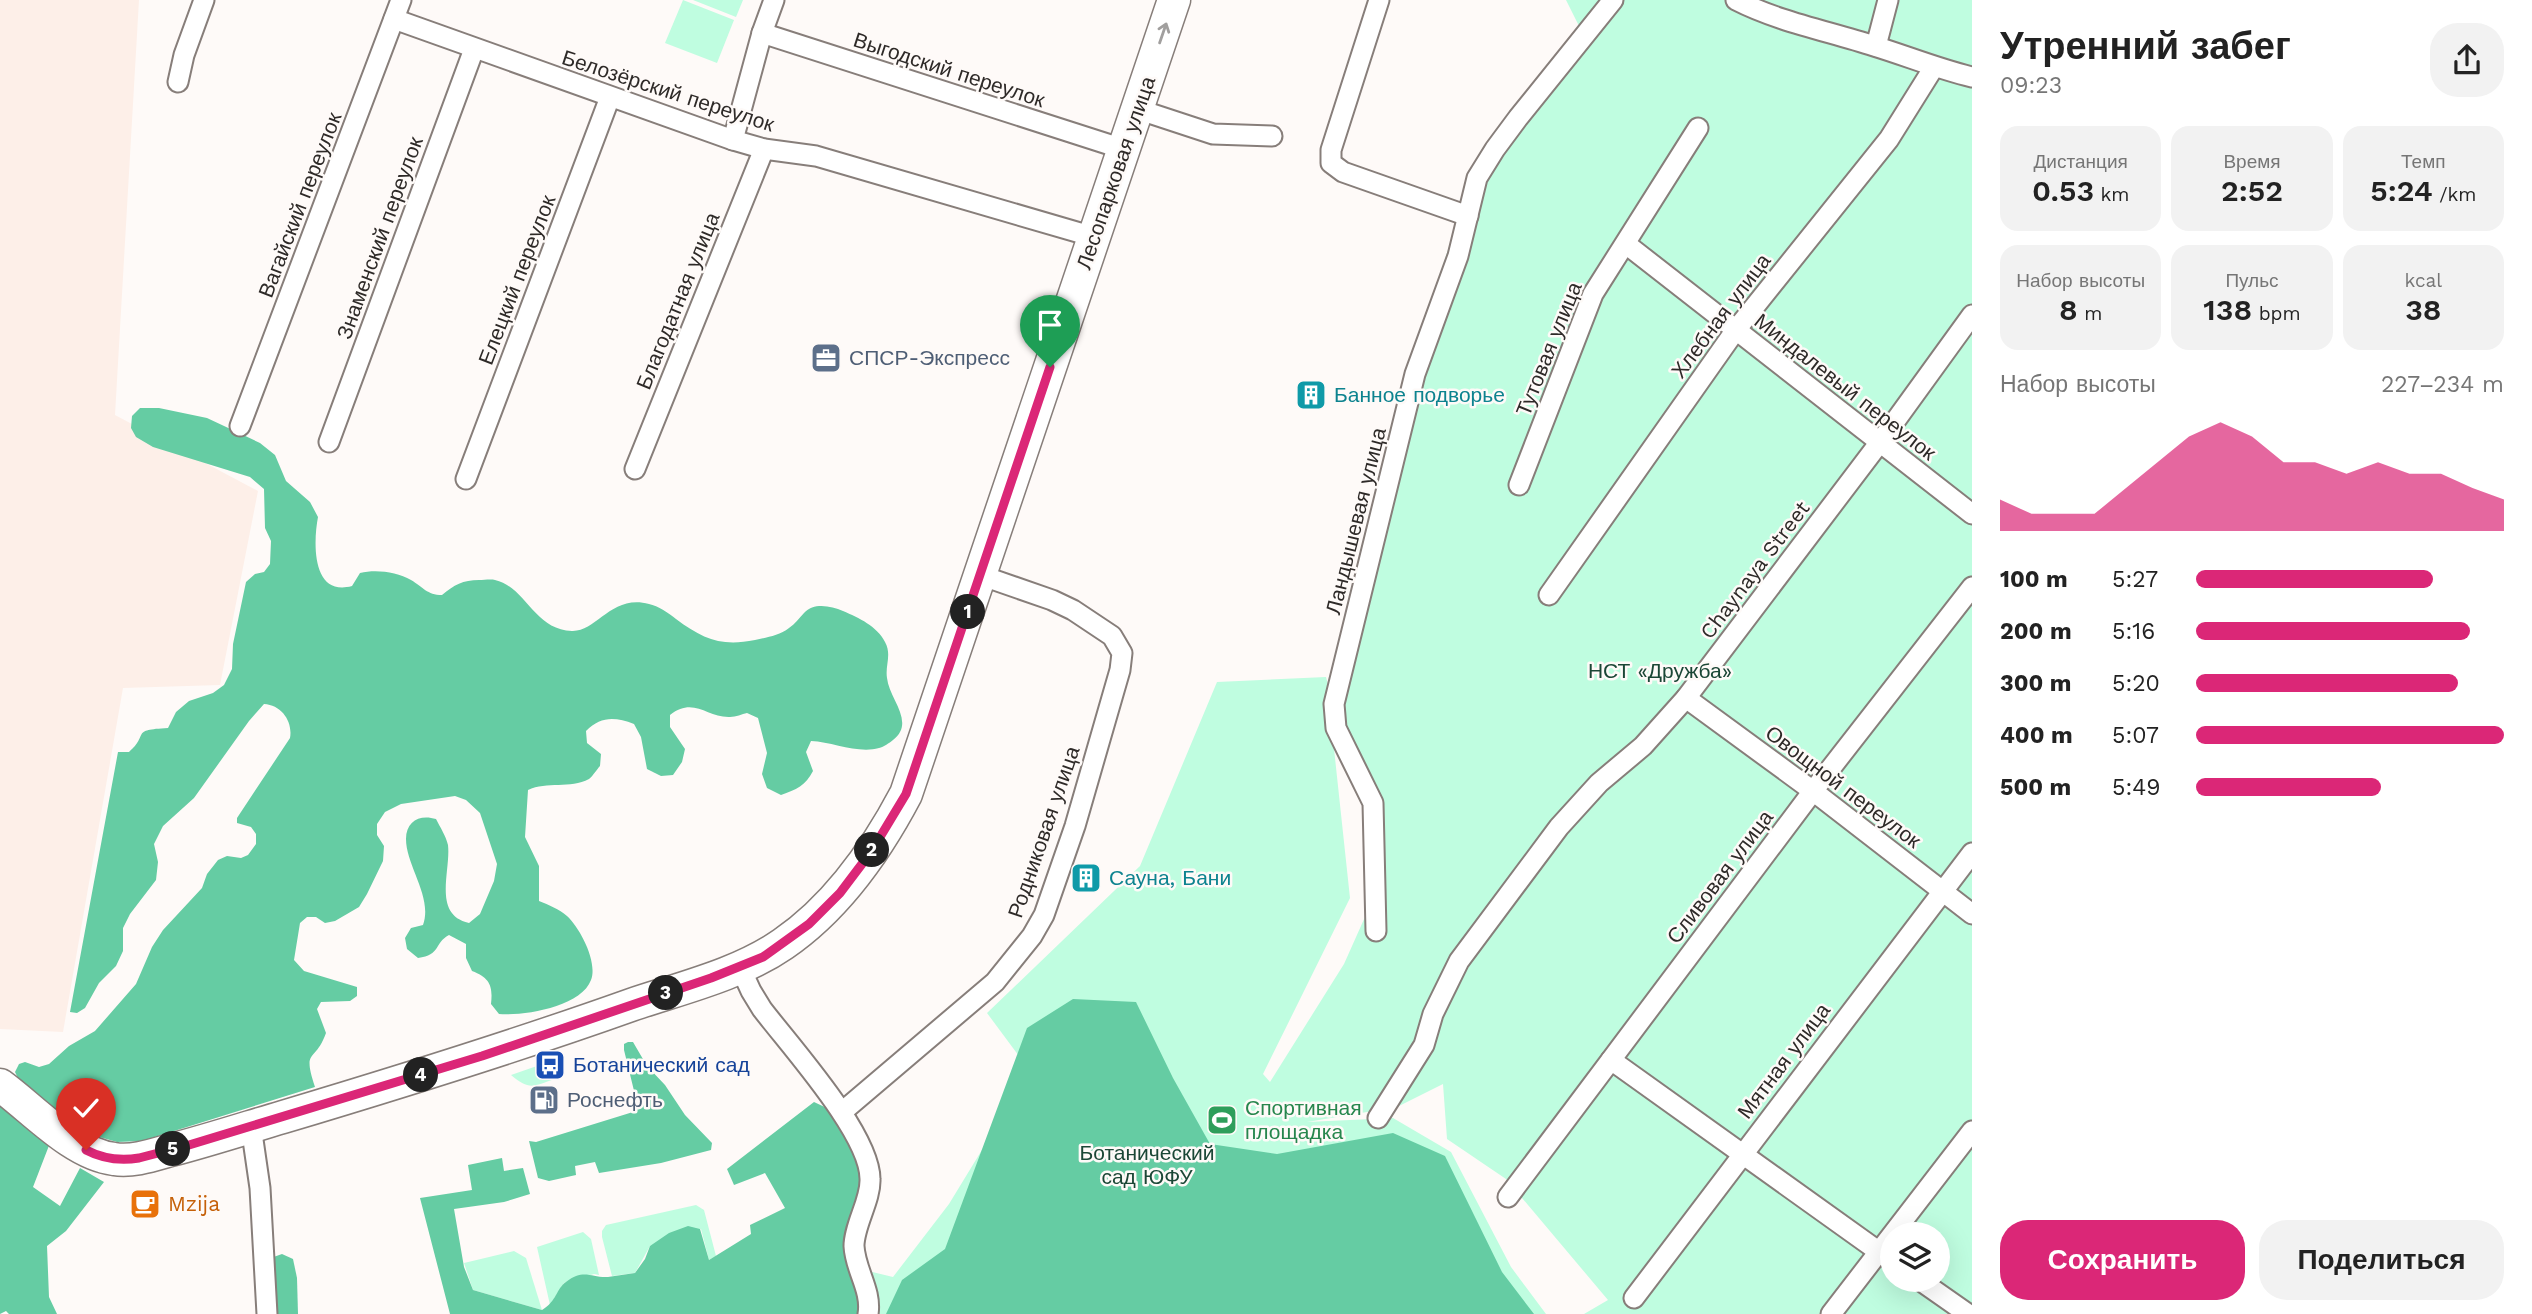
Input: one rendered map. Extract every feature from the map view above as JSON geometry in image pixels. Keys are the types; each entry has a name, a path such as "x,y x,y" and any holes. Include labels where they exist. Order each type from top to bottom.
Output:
{"main road":[{"name":"Лесопарковая улица","path":"0,1085 76,1144 96,1155 117,1159 152,1155 482,1056 740,967 781,945 809,924 840,893 885,831 906,794 1174,0"}],"street":[{"path":"177,82 204,0"},
{"name":"Вагайский переулок","path":"240,426 401,0"},
{"path":"733,140 762,33 774,0"},
{"path":"1380,0 1331,150 1331,163 1343,172 1468,216"},
{"name":"Ландышевая улица","path":"1376,931 1373,803 1336,728 1334,704 1415,374 1458,256 1477,178 1495,149 1613,0"},
{"path":"1736,0 1772,16 1972,77"},
{"path":"1876,46 1888,0"},
{"name":"Белозёрский переулок","path":"394,19 733,140 764,149 816,156 1094,237"},
{"name":"Выгодский переулок","path":"762,33 1123,149"},
{"name":"Знаменский переулок","path":"329,442 474,49"},
{"name":"Хлебная улица","path":"1549,595 1735,331 1889,139 1934,67"},
{"name":"Елецкий переулок","path":"466,479 610,97"},
{"path":"1137,109 1213,134 1272,136"},
{"name":"Тутовая улица","path":"1519,485 1593,293 1698,128"},
{"name":"Благодатная улица","path":"635,469 764,149"},
{"name":"Миндалевый переулок","path":"1626,244 1972,514"},
{"name":"Chaynaya Street","path":"1378,1118 1424,1045 1433,1014 1459,961 1559,827 1599,783 1643,746 1686,698 1880,442 1972,315"},
{"name":"Родниковая улица","path":"842,1112 995,982 1032,936 1044,915 1075,826 1120,670 1122,653 1112,636 1073,610 1052,600 980,575"},
{"name":"Сливовая улица","path":"1508,1197 1813,791 1972,587"},
{"name":"Овощной переулок","path":"1686,698 1813,791 1972,914"},
{"name":"Мятная улица","path":"1634,1298 1972,853"},
{"path":"740,967 762,1009 842,1112 869,1161 871,1181 854,1246 870,1303 868,1314"},
{"path":"1611,1060 1880,1252"},
{"path":"251,1126 260,1188 267,1314"},
{"path":"1909,1222 1972,1131"},
{"path":"1830,1314 1880,1261"},
{"path":"1937,1292 1968,1314"}],"shaded area":[{"path":"0,0 139,0 115,415 258,491 220,685 123,688 63,1032 0,1029"}],"green space":[{"path":"683,0 734,20 717,63 665,43"},
{"path":"693,0 743,0 736,17"},
{"name":"НСТ «Дружба»","path":"1566,0 1972,0 1972,1314 1584,1314 1608,1300 1506,1179 1447,1139 1443,1084 1397,1107 1307,1122 1393,1118 1451,1152 1511,1267 1546,1314 636,1314 761,1245 893,1277 949,1204 1030,1071 987,1013 1140,866 1217,682 1326,677 1329,688 1403,384 1456,226 1462,195 1579,26","holes":["1329,702 1371,791 1369,908 1344,964 1270,1082 1263,1074 1350,898"]},
{"path":"140,408 159,408 207,418 260,443 275,455 286,481 310,502 318,517 316,553 322,576 329,584 339,587 352,586 360,573 386,572 411,580 429,592 442,595 463,582 493,580 506,584 548,624 559,629 581,630 615,608 636,602 660,608 704,636 722,642 743,642 773,636 791,626 813,607 828,607 861,620 882,636 888,651 887,678 902,718 902,726 893,740 879,748 854,749 811,741 806,752 813,771 800,786 781,795 767,788 762,774 767,753 758,718 747,713 732,717 686,707 670,715 670,727 685,749 682,762 673,775 661,776 647,769 641,737 634,724 608,719 592,726 586,731 587,743 601,754 600,766 590,778 582,782 528,790 525,837 539,866 539,901 554,907 572,921 590,955 593,973 585,989 576,997 551,1008 536,1011 499,1014 491,1004 489,983 472,971 466,958 466,944 449,935 434,952 425,956 418,958 407,949 405,938 411,928 423,925 425,914 422,893 407,849 406,839 411,823 425,817 436,819 444,835 448,845 447,902 458,918 469,923 480,914 494,881 497,864 480,813 466,800 455,796 401,804 385,812 377,824 377,835 384,846 383,861 359,907 335,921 325,923 316,917 307,917 300,923 294,960 304,971 357,987 357,996 350,1001 321,1002 317,1009 326,1033 310,1061 315,1087 142,1141 117,1142 82,1132 20,1082 15,1072 19,1064 25,1062 39,1067 49,1064 69,1046 95,1031 136,984 152,947 163,930 202,888 207,874 218,860 227,856 241,858 248,855 256,844 256,834 251,827 237,823 237,818 290,738 290,726 285,715 276,707 264,704 194,798 163,826 154,844 158,862 156,880 130,914 123,928 123,951 116,966 99,983 85,1008 77,1013 70,1012 118,752 129,752 148,730 168,728 176,712 189,701 213,693 224,685 232,669 233,644 246,582 255,574 264,572 270,564 271,541 265,528 264,489 250,477 153,447 136,437 131,428 132,416"},
{"name":"Ботанический сад ЮФУ","path":"1073,999 1136,1002 1173,1078 1210,1144 1277,1154 1393,1133 1445,1156 1502,1272 1534,1314 886,1314 902,1280 945,1249 1027,1028"},
{"path":"633,1042 647,1066 665,1085 685,1115 712,1143 711,1150 661,1163 599,1173 595,1162 575,1166 576,1175 549,1181 538,1178 529,1141 536,1142 633,1112 638,1107 624,1050 624,1044"},
{"path":"560,1058 561,1067 555,1079 542,1084 527,1085 511,1075"},
{"path":"0,1102 50,1143 33,1187 60,1206 80,1168 104,1182 66,1231 47,1246 49,1297 57,1314 9,1314 6,1311 0,1314"},
{"path":"814,1102 831,1110 863,1161 861,1314 450,1314 420,1198 472,1190 468,1165 502,1158 504,1171 523,1168 530,1194 504,1202 454,1209 464,1267 473,1290 542,1310 551,1303 563,1285 578,1275 608,1277 635,1273 650,1246 669,1233 688,1226 700,1229 709,1260 751,1234 750,1225 785,1208 765,1173 734,1185 727,1169"},
{"path":"696,1205 704,1210 716,1256 709,1260 701,1229 650,1246 635,1273 612,1276 602,1237 606,1225"},
{"path":"583,1232 591,1239 599,1275 564,1283 550,1305 537,1247"},
{"path":"514,1251 526,1258 542,1310 473,1290 464,1263"},
{"path":"282,1254 293,1259 297,1278 298,1314 270,1314 268,1259"}],"place":[{"name":"СПСР-Экспресс","path":"826,358"},
{"name":"Банное подворье","path":"1311,395"},
{"name":"Сауна, Бани","path":"1086,878"},
{"name":"Ботанический сад","path":"550,1065"},
{"name":"Роснефть","path":"544,1100"},
{"name":"Спортивная площадка","path":"1222,1120"},
{"name":"Mzija","path":"145,1204"}],"route":[{"path":"86,1150 117,1159 139,1158 418,1076 711,978 763,957 796,935 840,893 885,831 906,794 1050,367"}]}
